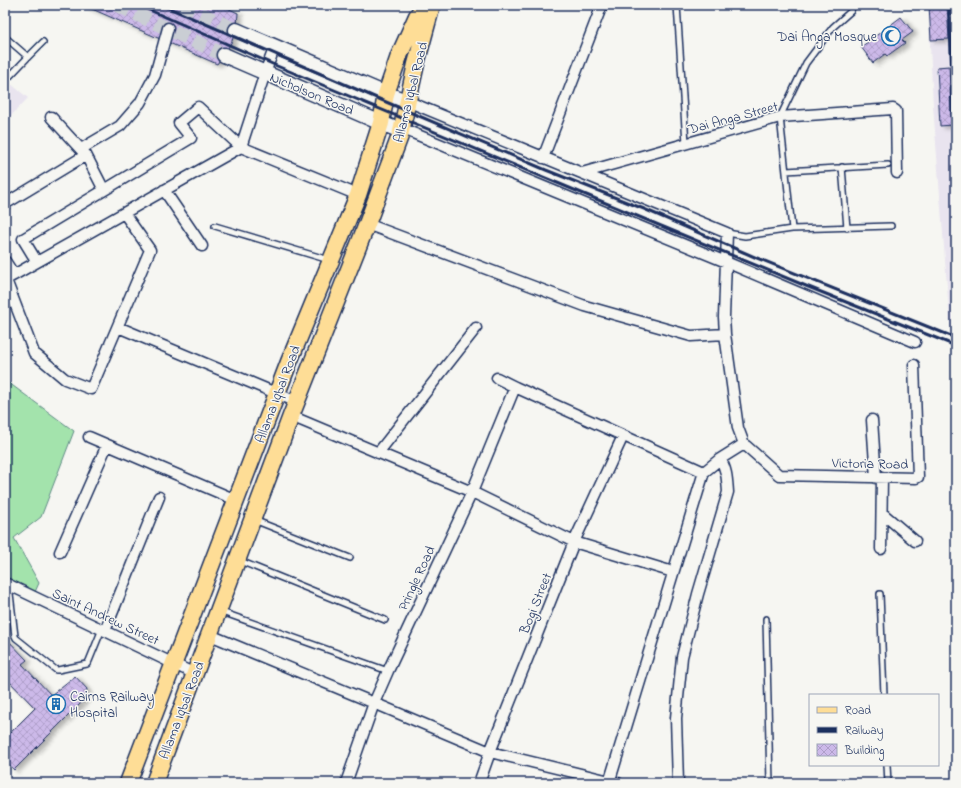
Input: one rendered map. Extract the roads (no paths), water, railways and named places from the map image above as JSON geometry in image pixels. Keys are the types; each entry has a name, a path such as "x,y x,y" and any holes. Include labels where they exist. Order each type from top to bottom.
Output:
{"main road":[{"name":"Allama Iqbal Road","path":"128,783 277,393 358,195 381,123 386,94 399,56 417,16 425,5"},
{"name":"Allama Iqbal Road","path":"154,783 294,409 400,136 416,64 432,5"},
{"name":"Nicholson Road","path":"236,30 386,94 407,101"},
{"name":"Nicholson Road","path":"224,55 401,131"}],"street":[{"path":"543,158 602,5"},
{"path":"5,204 120,126 140,103 155,75 168,28"},
{"path":"8,278 241,147 275,46"},
{"path":"210,635 490,752 612,782 673,572 704,472 720,459 744,444 738,428 725,334 724,317 727,234 407,101"},
{"path":"37,262 23,239 191,138 179,123 198,107 241,147 358,195"},
{"name":"Dai Anga Street","path":"582,173 780,117 893,109 896,111 897,173"},
{"path":"51,117 83,152 104,190"},
{"path":"401,131 408,131 726,262 915,342"},
{"path":"164,190 202,246"},
{"path":"5,261 8,278 34,353 65,379 91,389 150,250 124,213"},
{"path":"367,224 584,306 691,336 725,334"},
{"path":"118,327 277,393 294,409 378,453 472,492 574,542 673,572"},
{"path":"378,453 476,328"},
{"name":"Victoria Road","path":"744,444 779,475 916,478 918,477 914,365"},
{"path":"497,378 704,472"},
{"name":"Pringle Road","path":"346,783 374,703 472,492 515,387"},
{"path":"872,420 882,513 881,548"},
{"name":"Bogi Street","path":"479,783 574,542 623,436"},
{"path":"89,437 236,500"},
{"path":"60,552 107,445"},
{"path":"678,783 676,718 682,657 698,594 728,492 727,476 720,459"},
{"path":"104,630 159,497"},
{"path":"882,513 916,541"},
{"name":"Saint Andrew Street","path":"7,584 195,674"}],"lane":[{"path":"677,5 686,143"},
{"path":"792,229 780,117 806,63 833,27 851,11 852,5"},
{"path":"5,37 28,57"},
{"path":"8,78 43,42"},
{"path":"786,171 888,165"},
{"path":"842,168 847,228"},
{"path":"215,226 331,261"},
{"path":"727,234 745,236 792,229 891,226"},
{"path":"252,520 350,558"},
{"path":"238,560 385,620"},
{"path":"7,584 16,638 56,670 87,664 104,630"},
{"path":"880,594 884,694"},
{"path":"218,611 388,671"},
{"path":"766,619 770,783"},
{"path":"887,766 888,783"}],"tunnel":[{"path":"117,5 224,55"},
{"path":"181,5 236,30"}],"railway":[{"path":"138,5 277,66 543,177 806,286 956,346"},
{"path":"162,5 546,170 644,209 757,258 956,338"},
{"path":"949,5 956,169"}],"place":[{"name":"Dai Anga Mosque","path":"891,36"},
{"name":"Cairns Railway Hospital","path":"56,704"}]}
